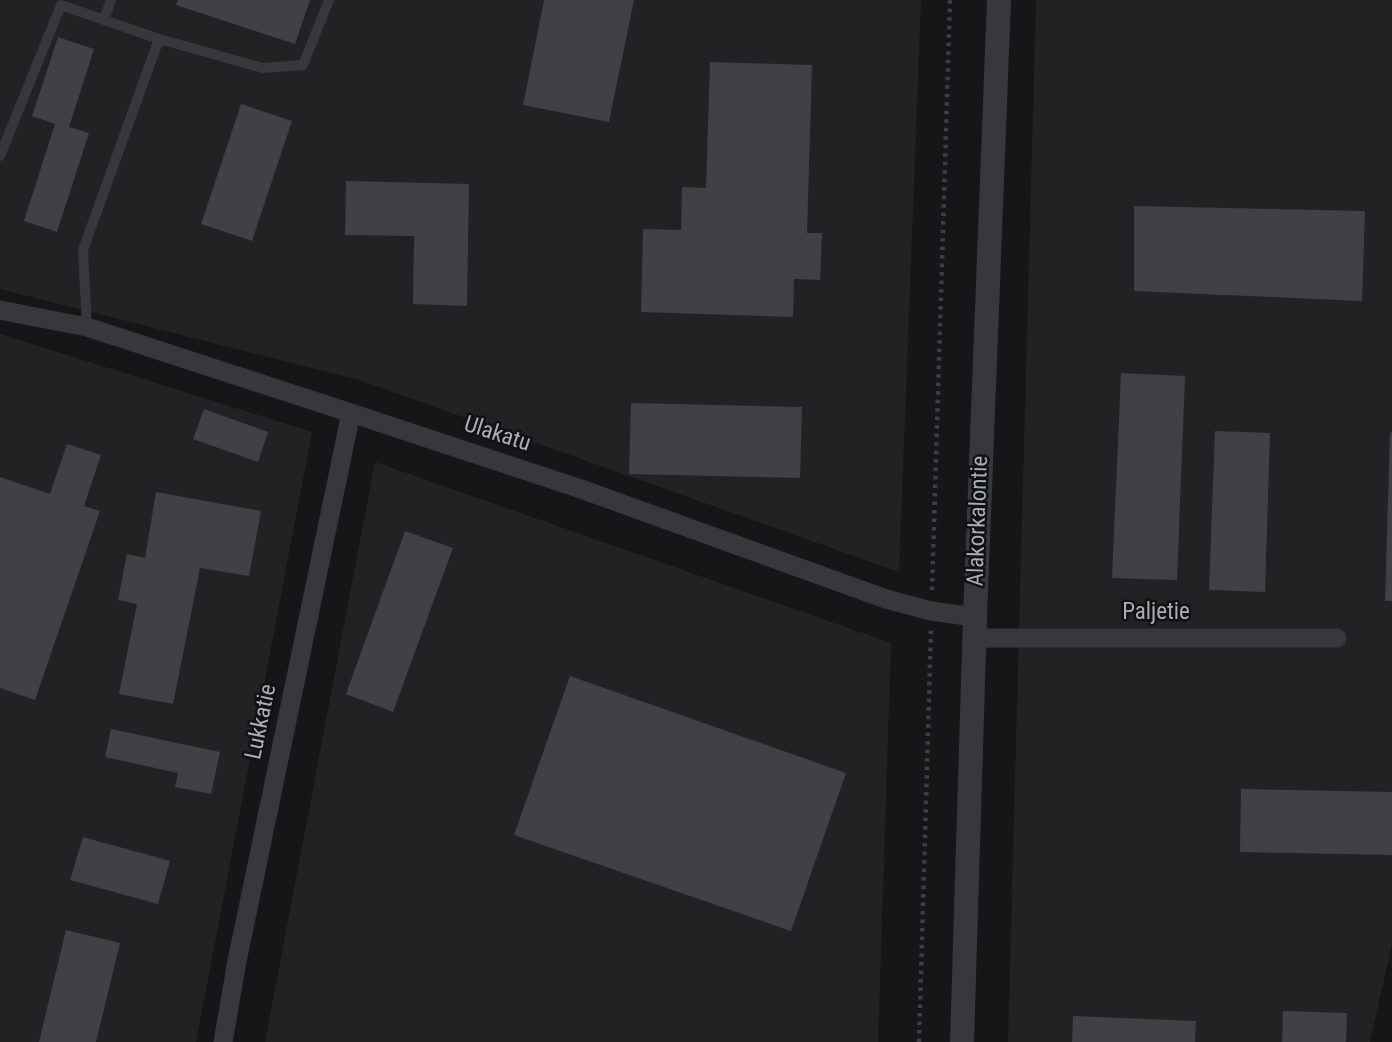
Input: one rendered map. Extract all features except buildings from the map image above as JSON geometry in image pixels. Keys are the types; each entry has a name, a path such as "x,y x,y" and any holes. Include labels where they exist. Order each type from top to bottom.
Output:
{"street":[{"name":"Alakorkalontie","path":"962,1042 999,0"},
{"name":"Ulakatu","path":"0,310 87,327 581,489 886,599 976,627"},
{"name":"Lukkatie","path":"223,1042 237,961 351,413"},
{"name":"Paljetie","path":"976,627 1337,638"}],"lane":[{"path":"104,20 111,0"},
{"path":"0,156 61,5 159,39 263,68 303,65 329,0"},
{"path":"87,327 83,250 159,39"}],"path":[{"name":"Alakorkalontie","path":"919,1042 950,0"}],"shaded area":[{"path":"0,0 921,0 899,572 359,380 0,289"},
{"path":"1036,0 1392,0 1392,944 1370,1042 1008,1042"},
{"path":"0,334 312,432 196,1042 0,1042"},
{"path":"375,462 891,643 878,1042 265,1042"}]}
